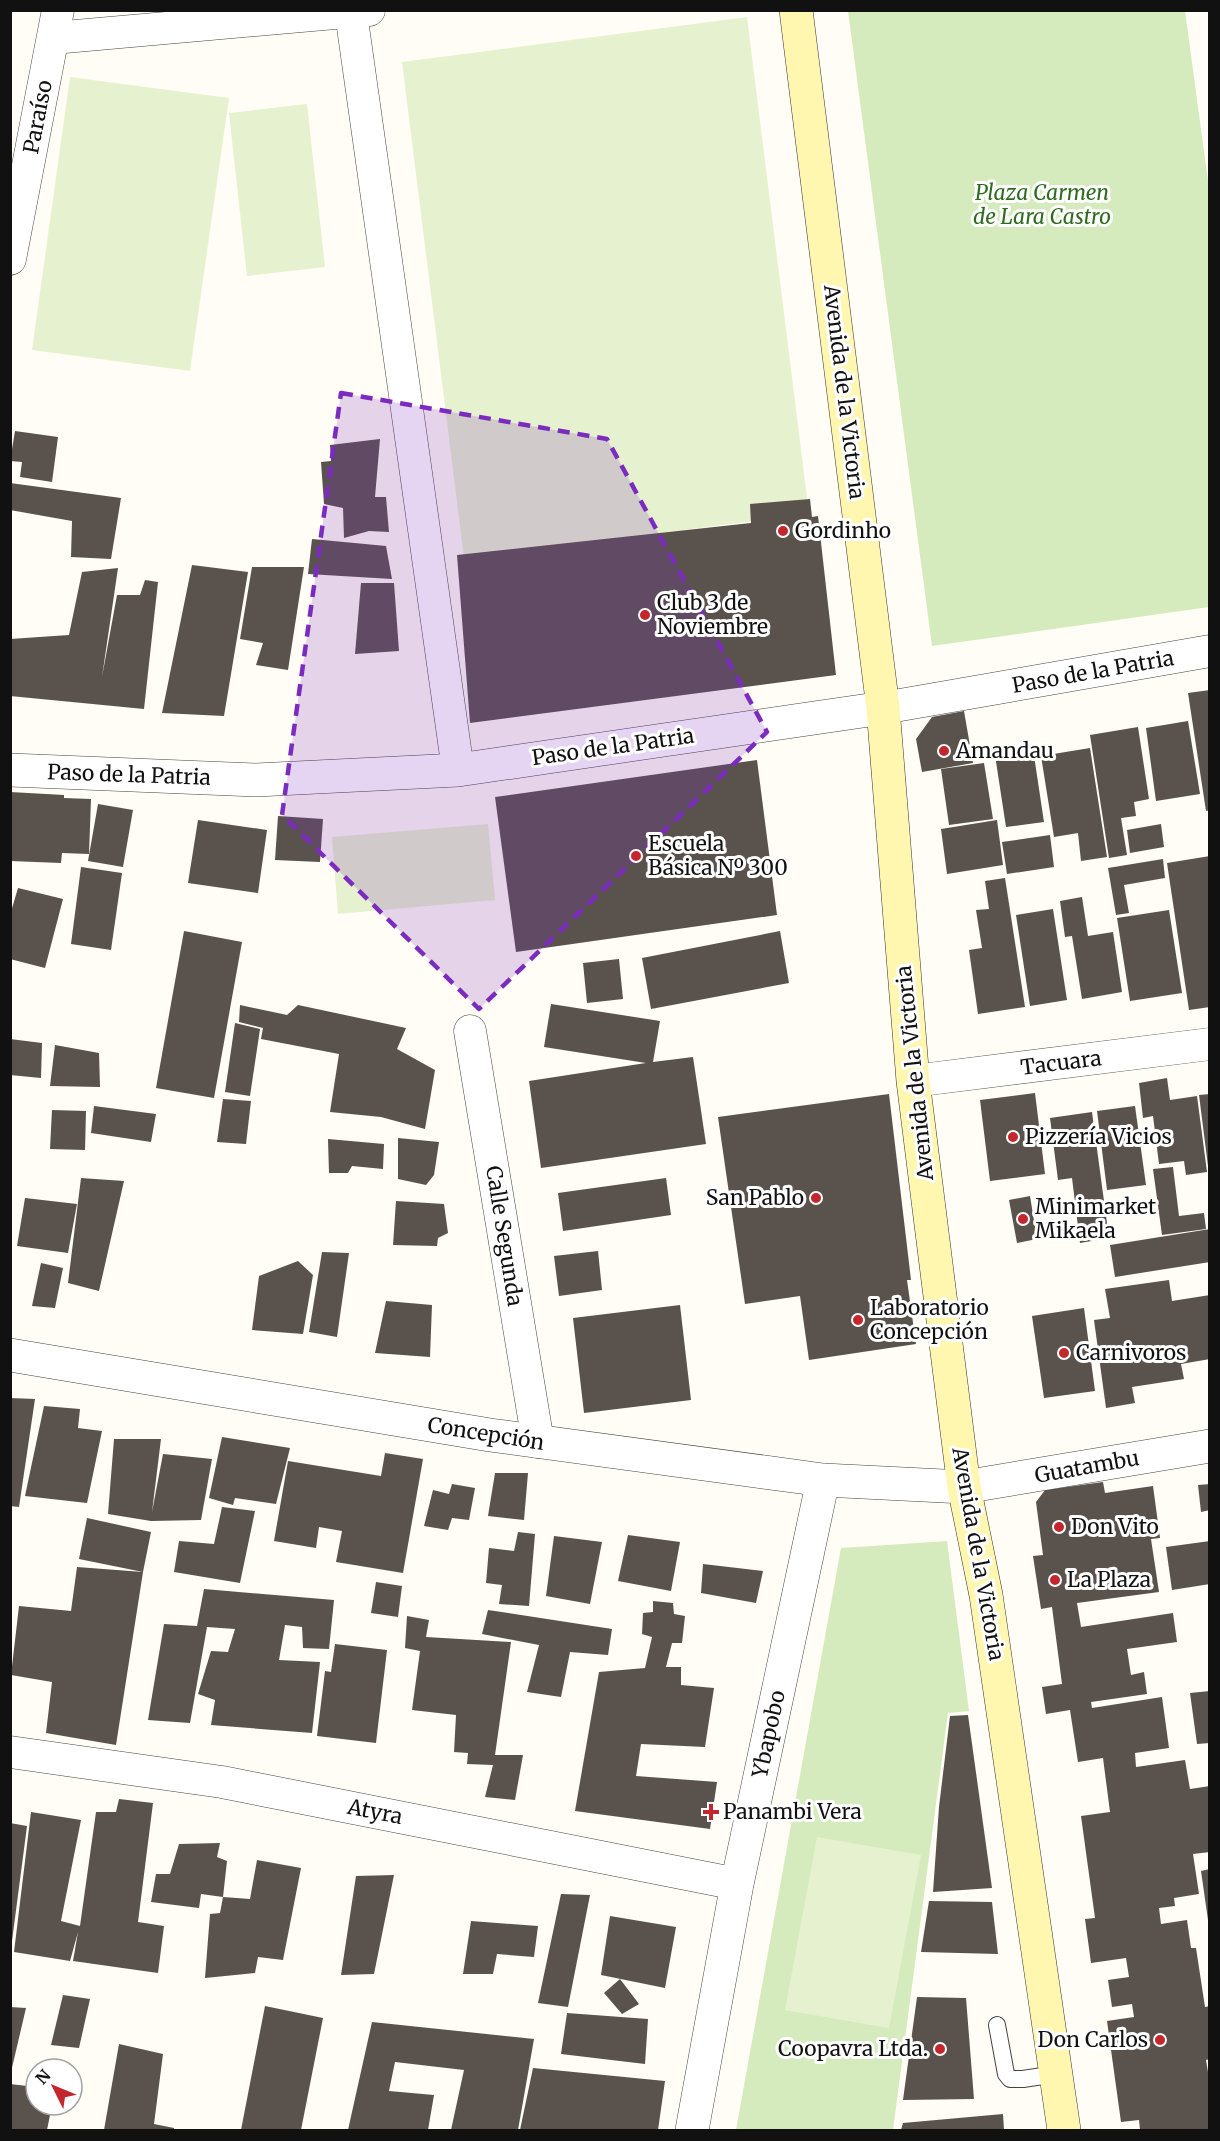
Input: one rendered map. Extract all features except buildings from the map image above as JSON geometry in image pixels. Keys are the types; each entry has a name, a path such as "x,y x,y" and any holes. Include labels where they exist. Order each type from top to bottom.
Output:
{"main road":[{"name":"Avenida de la Victoria","path":"796,10 883,708 913,1081 964,1487 986,1595 1064,2130"}],"street":[{"path":"56,24 360,12 458,770"},
{"name":"Paraíso","path":"10,259 56,24"},
{"name":"Paso de la Patria","path":"10,770 256,780 458,770 883,708 1209,651"},
{"name":"Calle Segunda","path":"470,1031 538,1442"},
{"name":"Tacuara","path":"913,1081 1209,1044"},
{"name":"Concepción","path":"10,1355 538,1442 823,1480 964,1487"},
{"name":"Guatambu","path":"964,1487 1209,1446"},
{"name":"Ybapobo","path":"692,2130 737,1884 823,1480"},
{"name":"Atyra","path":"10,1752 222,1782 737,1884"}],"lane":[{"path":"997,2025 1006,2074 1010,2079 1056,2074"}],"highlighted area":[{"path":"341,393 607,439 767,732 479,1009 282,815"}],"green space":[{"name":"Plaza Carmen de Lara Castro","path":"848,11 1185,11 1210,196 1209,607 932,646"},
{"path":"747,17 809,514 464,558 402,62"},
{"path":"70,77 229,98 190,371 32,350"},
{"path":"307,104 325,267 247,276 229,113"},
{"path":"488,824 495,900 338,914 332,837"},
{"path":"947,1541 969,1711 948,1713 893,2130 736,2130 841,1548"},
{"path":"817,1837 921,1855 889,2028 785,2010"}],"place":[{"name":"Gordinho","path":"783,531"},
{"name":"Club 3 de Noviembre","path":"645,615"},
{"name":"Amandau","path":"944,751"},
{"name":"Escuela Básica Nº 300","path":"636,856"},
{"name":"Pizzería Vicios","path":"1013,1137"},
{"name":"San Pablo","path":"816,1198"},
{"name":"Minimarket Mikaela","path":"1023,1219"},
{"name":"Laboratorio Concepción","path":"858,1320"},
{"name":"Carnivoros","path":"1064,1353"},
{"name":"Don Vito","path":"1059,1527"},
{"name":"La Plaza","path":"1055,1580"},
{"name":"Panambi Vera","path":"711,1812"},
{"name":"Don Carlos","path":"1160,2040"},
{"name":"Coopavra Ltda.","path":"940,2049"}]}
